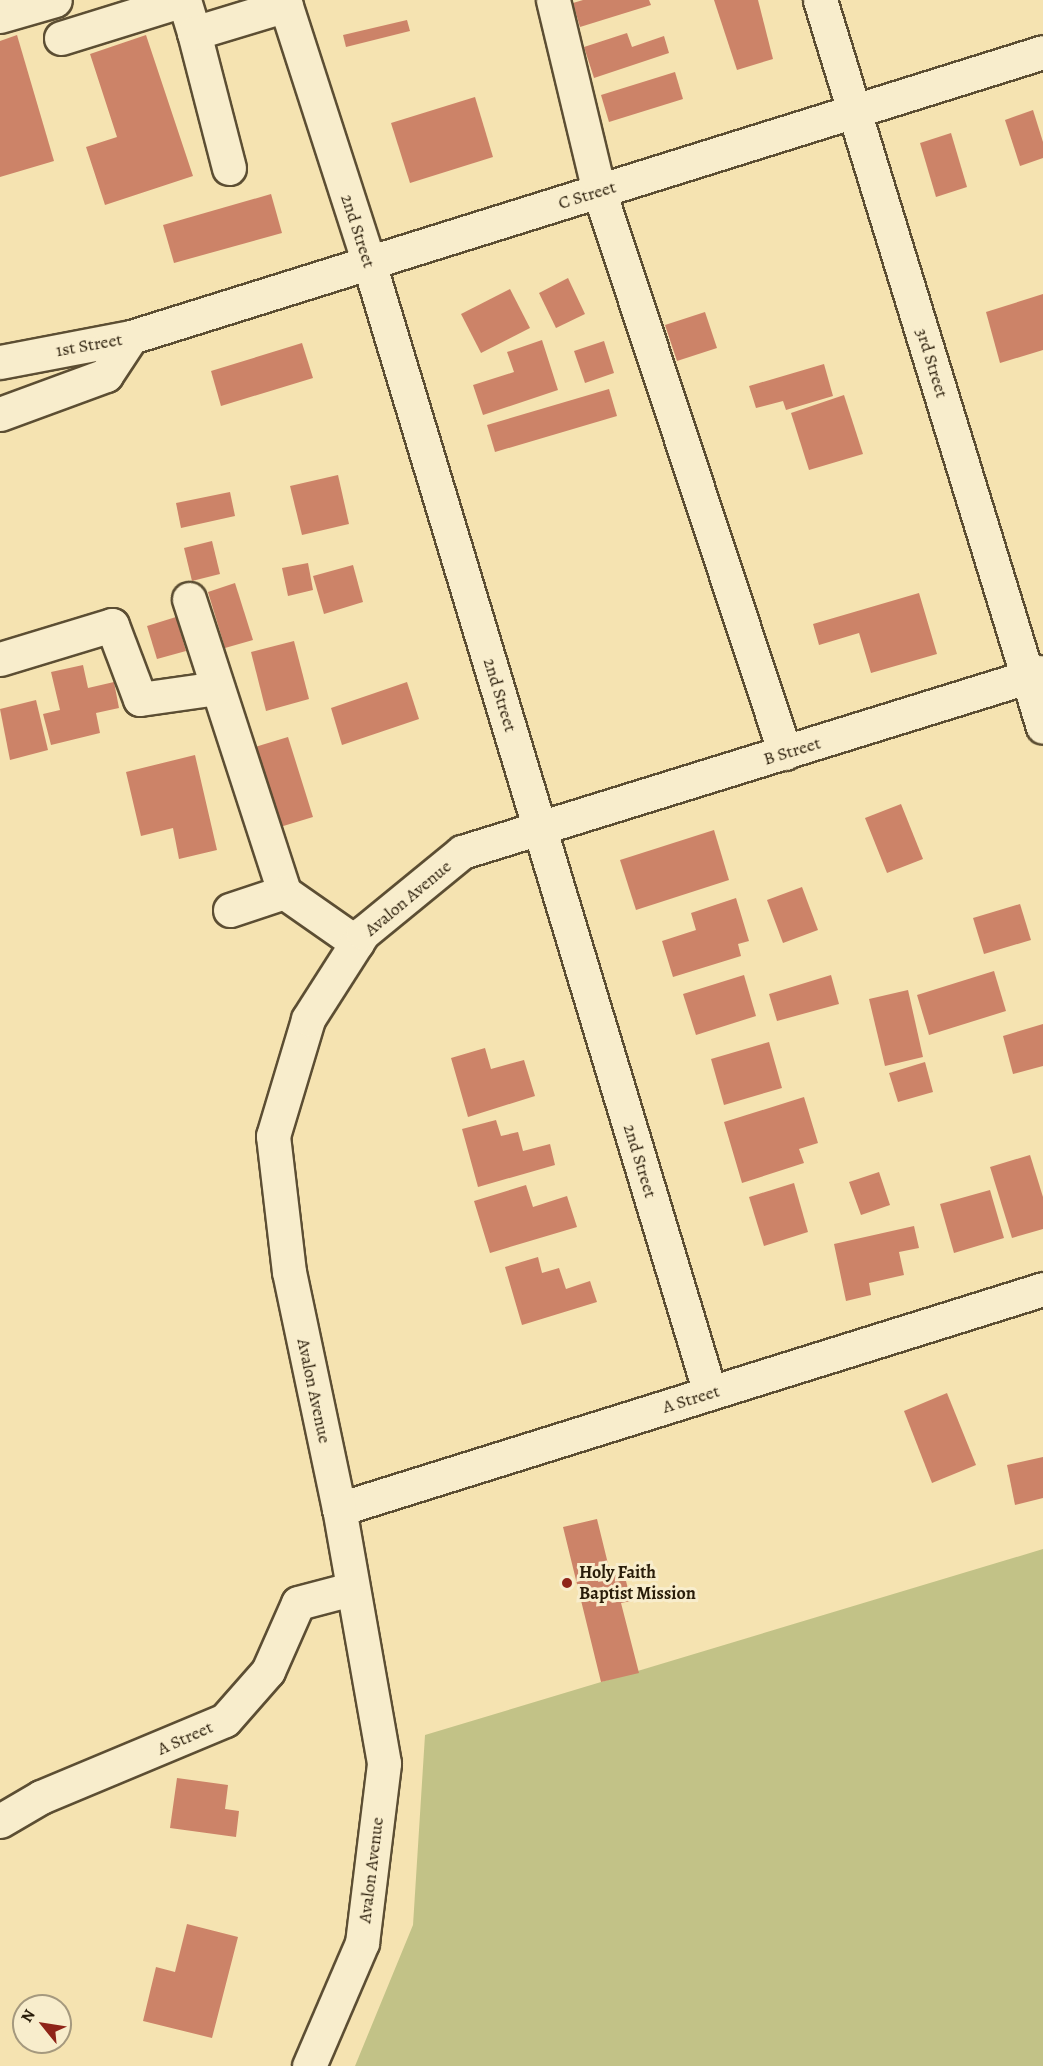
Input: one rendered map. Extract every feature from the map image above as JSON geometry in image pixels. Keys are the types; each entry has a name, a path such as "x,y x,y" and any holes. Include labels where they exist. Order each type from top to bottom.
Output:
{"street":[{"path":"0,16 55,0"},
{"path":"61,38 184,0 229,168"},
{"path":"553,0 599,191 785,753"},
{"name":"3rd Street","path":"820,0 1035,675 1043,727"},
{"path":"194,33 285,2"},
{"name":"2nd Street","path":"285,2 369,263 710,1393"},
{"name":"C Street","path":"131,337 1043,52"},
{"name":"1st Street","path":"0,362 131,337"},
{"name":"1st Street","path":"0,414 106,375 131,337"},
{"path":"189,598 284,892 357,943"},
{"path":"0,659 112,626 140,699 217,688"},
{"name":"B Street","path":"541,829 1035,675"},
{"name":"Avalon Avenue","path":"309,2066 362,1943 384,1763 351,1589 339,1509 289,1272 273,1136 308,1018 363,933 462,852 541,829"},
{"path":"230,910 284,892"},
{"name":"A Street","path":"339,1509 1043,1289"},
{"name":"A Street","path":"0,1821 41,1797 225,1720 268,1671 298,1603 351,1589"}],"green space":[{"path":"1043,1549 1043,2066 355,2066 413,1925 425,1735"}],"building":[{"path":"583,0 649,0 651,5 580,27 573,3"},
{"path":"714,0 758,0 773,59 737,70"},
{"path":"407,20 410,31 346,47 343,35"},
{"path":"627,33 632,47 664,36 669,53 594,78 584,47"},
{"path":"17,35 54,161 0,177 0,41"},
{"path":"146,35 193,176 105,205 86,147 117,137 90,54"},
{"path":"675,72 683,99 609,122 601,95"},
{"path":"475,97 493,157 410,183 391,123"},
{"path":"1033,110 1043,142 1043,158 1020,166 1005,120"},
{"path":"951,133 967,187 936,197 920,143"},
{"path":"271,194 282,233 174,263 163,225"},
{"path":"568,278 585,314 556,328 539,293"},
{"path":"510,289 530,328 481,353 461,314"},
{"path":"1043,294 1043,350 1000,363 986,312"},
{"path":"705,312 717,348 677,361 665,325"},
{"path":"542,340 558,390 483,415 473,385 514,372 507,352"},
{"path":"604,341 614,373 585,383 574,351"},
{"path":"302,343 313,378 221,406 211,371"},
{"path":"824,364 833,396 786,410 783,401 756,408 749,386"},
{"path":"609,389 617,416 495,452 487,425"},
{"path":"844,395 863,454 809,470 791,413"},
{"path":"338,475 349,524 302,535 290,486"},
{"path":"230,492 235,516 181,528 176,503"},
{"path":"212,541 220,574 192,581 184,548"},
{"path":"308,563 313,590 288,596 282,568"},
{"path":"353,565 363,602 324,614 313,576"},
{"path":"235,583 253,640 225,648 208,592"},
{"path":"919,593 937,654 871,673 859,633 819,645 813,624"},
{"path":"176,617 186,651 157,659 147,626"},
{"path":"294,641 309,699 266,711 251,652"},
{"path":"83,665 88,688 114,682 119,708 96,713 100,733 51,745 43,714 60,710 51,672"},
{"path":"407,682 419,719 342,745 331,708"},
{"path":"36,700 48,750 10,760 0,709"},
{"path":"288,737 313,817 280,827 255,747"},
{"path":"195,755 217,850 179,859 173,828 141,836 126,772"},
{"path":"901,804 923,859 887,873 865,818"},
{"path":"714,830 729,880 636,910 620,860"},
{"path":"802,887 818,930 783,943 767,900"},
{"path":"736,898 749,941 738,944 741,956 673,977 662,941 696,930 691,913"},
{"path":"1020,904 1031,940 984,954 973,918"},
{"path":"994,971 1006,1011 929,1035 917,995"},
{"path":"744,975 756,1016 696,1035 683,994"},
{"path":"831,975 839,1004 777,1021 769,994"},
{"path":"908,990 923,1057 885,1066 869,999"},
{"path":"1043,1024 1043,1066 1013,1074 1003,1036"},
{"path":"769,1042 782,1088 724,1105 711,1059"},
{"path":"485,1048 491,1069 524,1060 535,1096 468,1117 451,1058"},
{"path":"925,1062 933,1092 898,1102 889,1073"},
{"path":"804,1097 818,1143 799,1149 804,1163 742,1183 724,1122"},
{"path":"496,1120 501,1136 518,1132 523,1151 550,1144 555,1165 478,1187 462,1129"},
{"path":"1030,1155 1043,1197 1043,1229 1012,1238 990,1167"},
{"path":"879,1172 890,1205 861,1215 849,1182"},
{"path":"794,1183 808,1232 764,1246 749,1197"},
{"path":"526,1185 533,1207 567,1196 577,1227 490,1253 474,1201"},
{"path":"990,1190 1004,1238 954,1253 940,1204"},
{"path":"914,1226 919,1248 899,1252 904,1275 869,1283 871,1295 846,1301 834,1244"},
{"path":"538,1257 542,1273 559,1268 566,1289 590,1281 597,1302 522,1325 505,1267"},
{"path":"947,1393 976,1465 932,1483 904,1411"},
{"path":"1043,1457 1043,1498 1015,1505 1007,1465"},
{"path":"597,1519 611,1576 624,1573 631,1601 621,1603 639,1673 601,1682 563,1527"},
{"path":"177,1778 228,1785 225,1809 239,1811 236,1837 170,1828"},
{"path":"187,1924 238,1937 212,2038 143,2021 156,1967 175,1972"}],"place":[{"name":"Holy Faith Baptist Mission","path":"567,1583"}]}
